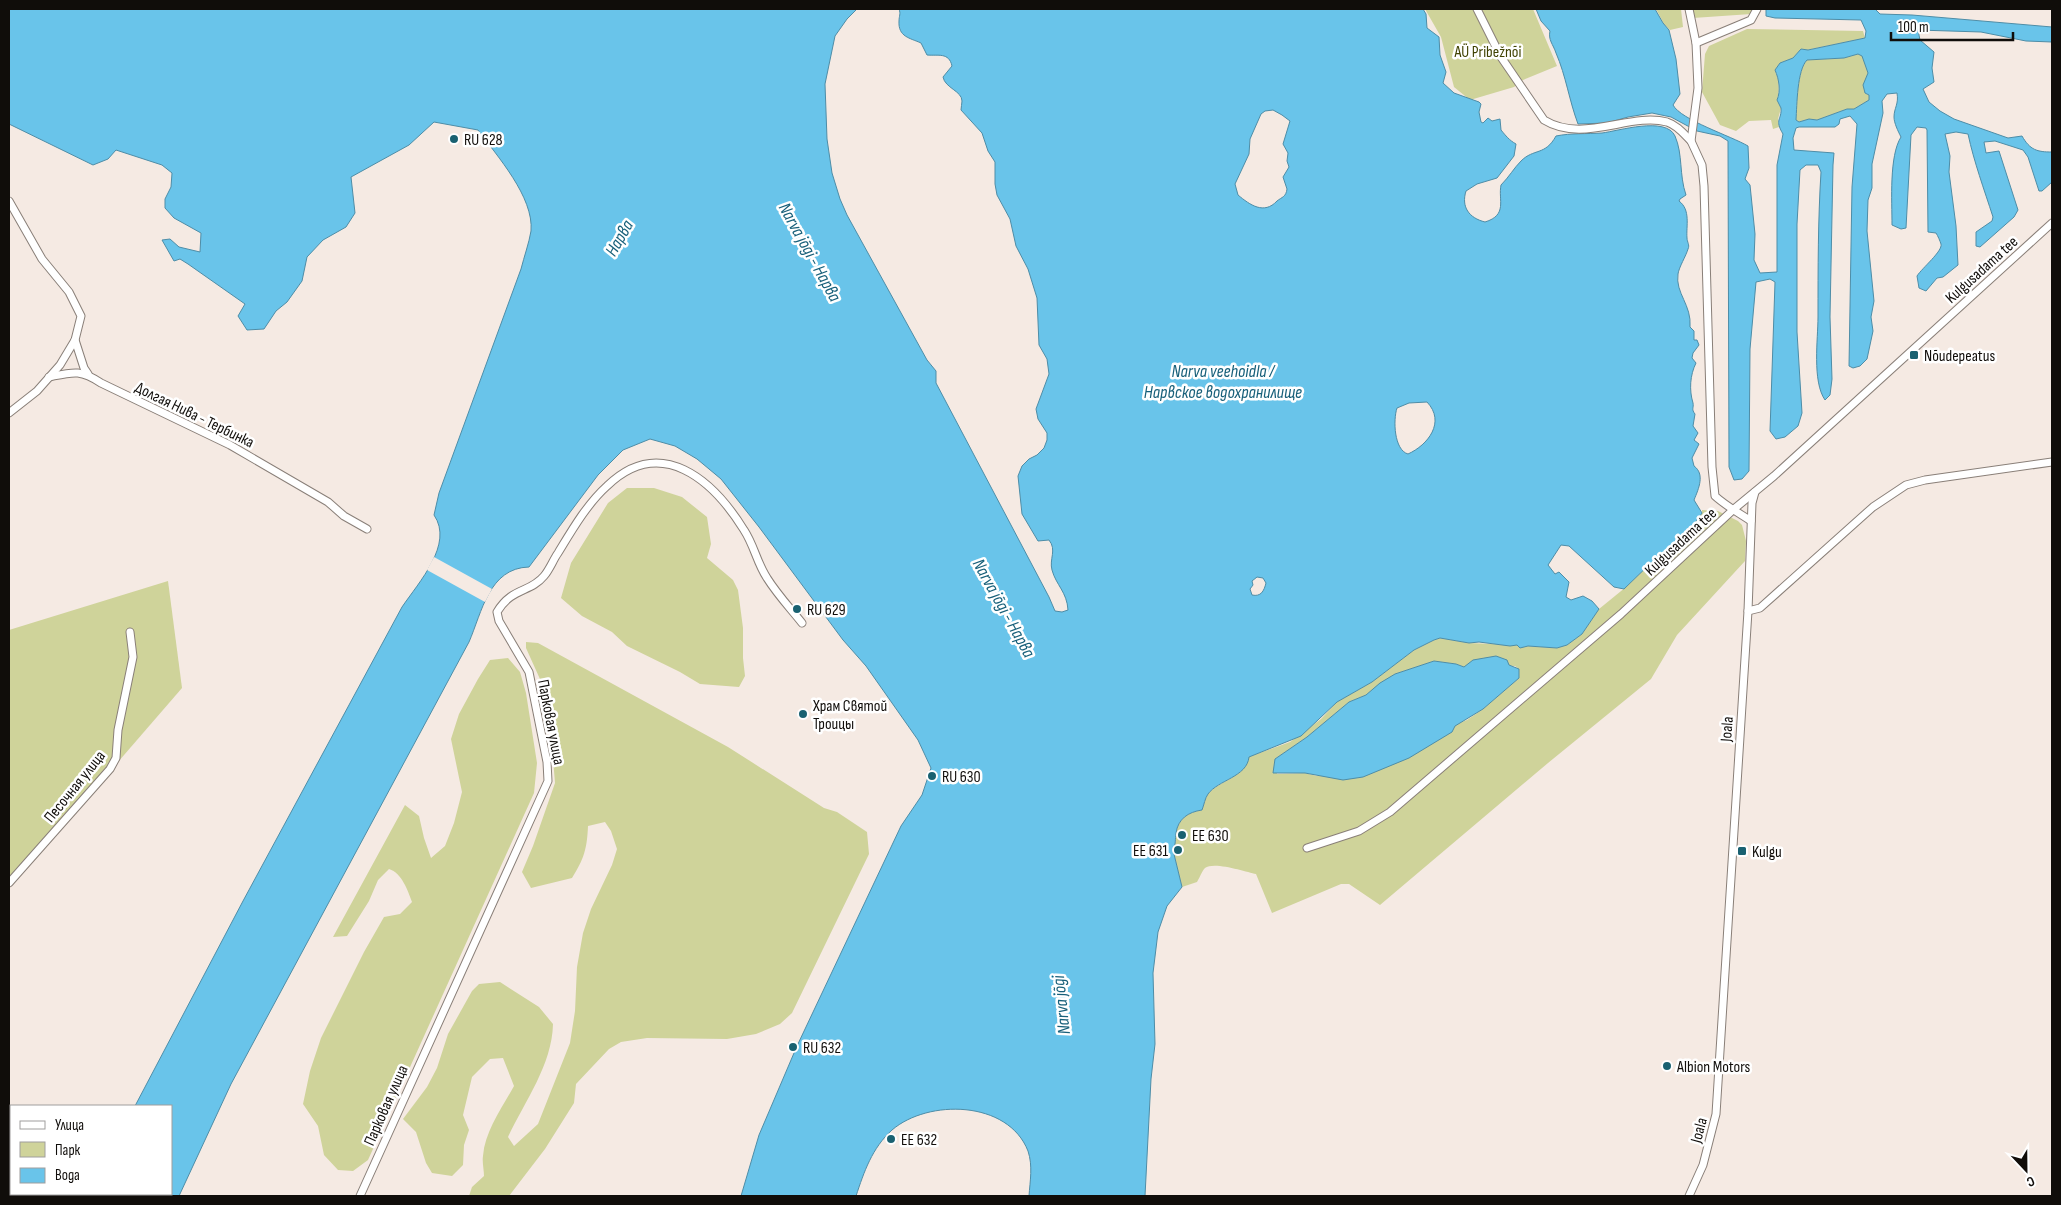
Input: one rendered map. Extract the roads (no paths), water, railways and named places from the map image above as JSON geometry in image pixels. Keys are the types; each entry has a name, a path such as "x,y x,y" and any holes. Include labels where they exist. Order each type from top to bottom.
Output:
{"street":[{"path":"1477,9 1501,57 1544,120 1552,125 1578,129 1642,121 1666,122 1677,127 1691,141 1702,165 1704,186 1712,467 1715,496 1725,506 1734,509 1752,521"},
{"path":"1689,9 1696,43 1698,88 1691,141"},
{"path":"1696,43 1744,24 1751,20 1757,9"},
{"path":"9,201 42,259 70,292 81,316 75,340 49,377 36,391 9,413"},
{"name":"Kulgusadama tee","path":"1307,848 1359,831 1390,812 1621,614 1734,509 2052,223"},
{"path":"75,340 88,374"},
{"path":"49,377 72,372 88,374"},
{"name":"Долгая Нива - Тербинка","path":"88,374 101,383 230,445 328,502 344,516 367,530"},
{"path":"1748,611 1760,608 1873,507 1906,485 1925,480 2052,462"},
{"name":"Парковая улица","path":"360,1196 548,781 548,768 529,672 499,621 497,612 503,602 509,596 535,583 544,576 572,530 606,486 616,477 634,468 663,463 690,471 724,504 746,532 767,579 802,623"},
{"name":"Joala","path":"1689,1196 1702,1165 1716,1114 1755,492"},
{"name":"Песочная улица","path":"9,883 110,769 116,758 118,730 133,657 130,632"}],"water":[{"name":"Narva veehoidla / Нарвское водохранилище","path":"9,9 857,9 835,36 825,84 827,139 832,173 840,199 927,360 936,371 936,383 1055,611 1062,612 1068,610 1064,593 1052,570 1052,547 1049,540 1038,541 1022,514 1018,476 1022,466 1044,448 1047,440 1047,433 1038,419 1036,409 1049,374 1047,359 1039,345 1037,298 1028,269 1016,246 1010,219 997,195 995,162 988,151 982,133 961,110 961,98 944,81 943,77 952,66 951,62 946,57 927,55 921,43 903,34 899,26 899,9 1423,9 1426,14 1427,28 1439,37 1440,55 1446,72 1443,83 1454,93 1481,104 1479,112 1481,122 1483,123 1488,118 1492,121 1500,119 1501,130 1516,144 1514,156 1497,178 1477,184 1466,191 1466,207 1475,218 1485,222 1497,215 1500,206 1501,185 1521,161 1530,154 1548,147 1556,136 1602,133 1641,126 1652,126 1670,130 1675,136 1686,195 1679,201 1687,213 1687,238 1689,246 1679,271 1678,281 1689,312 1690,327 1694,331 1694,340 1697,340 1699,345 1692,358 1696,363 1691,378 1691,393 1695,414 1693,426 1698,433 1694,440 1699,444 1692,458 1700,477 1694,500 1702,513 1686,535 1657,557 1624,589 1614,587 1569,546 1561,545 1548,565 1555,574 1559,572 1569,582 1566,597 1571,600 1583,596 1592,601 1599,609 1582,634 1567,645 1557,648 1528,646 1520,648 1517,645 1469,643 1440,638 1434,640 1414,650 1372,682 1337,702 1301,736 1249,757 1247,764 1238,774 1218,785 1208,794 1202,810 1192,812 1181,820 1177,828 1173,850 1182,887 1167,906 1158,932 1153,973 1155,1044 1151,1079 1145,1196 1029,1196 1030,1157 1018,1134 1003,1122 986,1114 966,1110 946,1110 926,1113 907,1120 892,1130 874,1152 856,1196 741,1196 759,1135 797,1046 901,826 922,795 931,768 918,740 866,666 843,640 721,479 697,459 675,446 650,439 623,450 598,475 529,567 515,569 505,575 496,583 489,594 469,642 231,1084 179,1196 94,1196 172,1195 172,1105 136,1105 402,607 432,562 440,538 439,526 434,515 439,493 521,269 531,231 527,205 521,191 504,164 478,130 434,122 409,145 351,177 355,213 346,227 323,240 307,257 302,281 287,302 276,311 264,329 247,330 238,316 245,304 180,259 174,261 162,240 170,239 179,247 200,252 201,233 174,218 165,208 165,199 171,187 172,173 162,165 116,150 108,159 93,165 9,124","holes":["1273,110 1290,121 1283,144 1288,153 1287,161 1289,167 1283,177 1287,189 1285,195 1272,205 1262,208 1257,207 1238,195 1235,184 1249,154 1250,139 1261,114 1265,111","1427,402 1435,417 1435,425 1428,439 1408,454 1403,451 1397,441 1395,420 1397,408 1409,403","1257,577 1263,578 1266,583 1260,594 1252,595 1250,589 1253,585 1252,581"]},
{"path":"1536,9 1655,9 1669,30 1676,59 1680,94 1673,105 1678,111 1696,122 1748,146 1749,168 1745,179 1750,185 1755,234 1754,260 1760,273 1777,272 1777,165 1783,134 1779,125 1781,108 1777,100 1779,85 1775,70 1780,63 1793,58 1801,49 1808,50 1865,38 1866,31 1861,20 1775,18 1766,16 1766,9 1875,9 1880,14 2052,27 2052,42 2026,41 1981,32 1918,30 1920,40 1934,52 1932,68 1934,82 1923,89 1929,102 1954,119 2008,138 2022,136 2034,149 2052,152 2052,182 2042,191 2039,191 2028,157 2023,150 1995,141 1984,142 1986,153 1999,151 2018,210 2014,217 1980,247 1976,246 1976,232 1992,221 1993,217 1968,134 1956,132 1945,134 1950,156 1949,172 1956,226 1958,265 1943,277 1937,278 1926,291 1919,288 1917,276 1941,247 1936,233 1928,232 1927,130 1926,128 1917,127 1911,135 1906,228 1901,229 1892,225 1893,167 1897,145 1901,137 1894,119 1897,93 1887,94 1882,101 1883,113 1872,164 1872,188 1868,200 1867,231 1874,301 1871,317 1873,331 1867,359 1860,366 1853,368 1849,366 1852,187 1857,124 1850,116 1840,119 1839,124 1835,127 1796,128 1793,138 1794,150 1834,153 1830,317 1832,379 1830,395 1825,400 1818,382 1817,371 1818,244 1821,172 1818,165 1806,165 1800,170 1797,224 1797,332 1802,413 1798,426 1785,437 1776,439 1770,431 1775,282 1770,279 1756,282 1750,349 1749,471 1742,479 1734,480 1729,467 1728,141 1720,136 1697,131 1671,117 1652,113 1607,123 1578,124 1562,70 1550,40 1550,31 1541,21","holes":["1858,54 1862,56 1868,73 1863,85 1865,93 1869,95 1869,100 1854,109 1847,109 1817,120 1809,119 1799,122 1796,120 1799,79 1807,60 1844,58"]},
{"path":"1496,656 1507,660 1509,665 1519,669 1519,678 1483,709 1455,726 1452,732 1409,758 1363,777 1343,780 1305,773 1273,773 1275,759 1307,737 1349,702 1366,695 1380,683 1395,674 1434,661 1464,667 1473,660"}],"place":[{"name":"RU 628","path":"454,139"},
{"name":"Nõudepeatus","path":"1914,355"},
{"name":"RU 629","path":"797,609"},
{"name":"Храм Святой Троицы","path":"803,714"},
{"name":"RU 630","path":"932,776"},
{"name":"EE 630","path":"1182,835"},
{"name":"EE 631","path":"1178,850"},
{"name":"Kulgu","path":"1742,851"},
{"name":"RU 632","path":"793,1047"},
{"name":"Albion Motors","path":"1667,1066"},
{"name":"EE 632","path":"891,1139"}],"park label":[{"name":"AÜ Pribežnõi","path":"1488,51"}],"water label":[{"name":"Нарва","path":"619,238"},
{"name":"Narva jõgi - Нарва","path":"810,252"},
{"name":"Narva jõgi - Нарва","path":"1004,608"},
{"name":"Narva jõgi","path":"1061,1005"}]}
